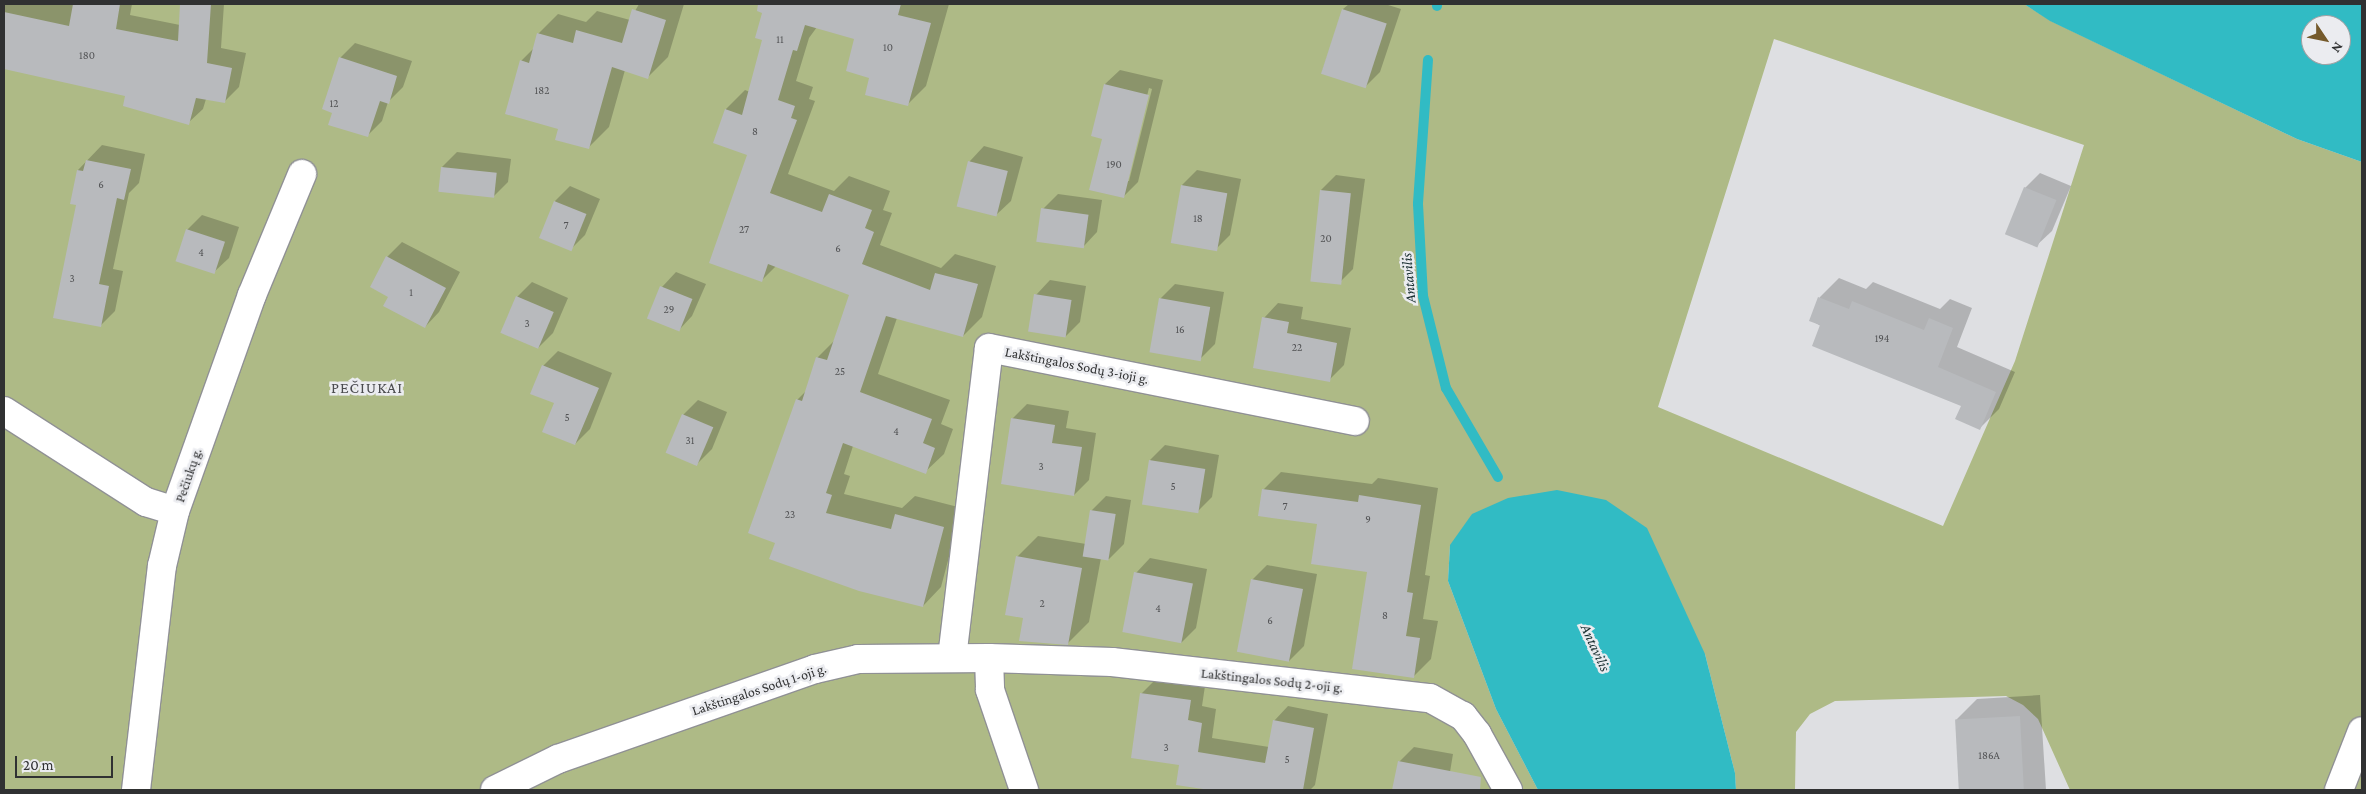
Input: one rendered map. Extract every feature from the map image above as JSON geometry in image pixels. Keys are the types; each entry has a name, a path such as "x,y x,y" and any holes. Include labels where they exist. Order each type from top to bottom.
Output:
{"street":[{"name":"Pečiukų g.","path":"136,790 162,566 176,511 252,294 302,174"},
{"name":"Lakštingalos Sodų 3-ioji g.","path":"952,658 989,348 1354,421"},
{"path":"4,411 146,502 176,511"},
{"path":"989,658 990,690 1024,790"},
{"name":"Lakštingalos Sodų 1-oji g.","path":"495,790 558,759 815,669 858,660 989,658"},
{"name":"Lakštingalos Sodų 2-oji g.","path":"989,658 1112,662 1430,698 1463,716 1477,734 1508,790"},
{"path":"2339,790 2362,731"}],"green space":[{"path":"4,4 2024,4 2051,21 2297,139 2362,162 2362,790 2070,790 2038,719 2023,705 2006,696 1835,701 1810,714 1796,732 1795,790 1736,790 1735,773 1705,654 1450,545 1448,581 1496,709 1538,790 4,790","holes":["1774,39 2084,145 2015,361 1943,526 1658,407"]}],"water":[{"path":"2024,4 2362,4 2362,162 2297,139 2050,21"},
{"path":"1557,490 1606,500 1647,528 1705,654 1735,773 1736,790 1538,790 1496,709 1448,581 1450,545 1472,514 1508,498"}],"building":[{"path":"73,4 120,4 116,29 178,41 180,4 211,4 207,63 232,68 225,103 196,98 189,125 123,106 125,96 4,69 4,12 69,26"},
{"path":"758,4 901,4 898,15 931,23 908,106 865,95 869,78 846,71 854,39 805,25 797,51 793,50 778,100 795,106 791,118 797,120 770,193 822,212 829,194 872,210 865,228 874,232 862,264 930,290 935,273 978,284 963,337 886,316 860,392 932,419 923,443 935,448 926,474 843,443 826,493 832,495 826,513 891,529 895,514 944,527 923,607 859,591 769,559 775,543 748,533 796,399 802,401 816,357 827,360 849,295 768,264 762,282 709,263 747,155 713,143 725,109 742,115 762,40 755,38 762,13 757,11"},
{"path":"632,9 666,20 648,79 612,67 589,149 555,140 558,129 505,114 520,60 529,63 537,33 573,43 576,30 622,43"},
{"path":"1342,9 1387,24 1366,88 1321,74"},
{"path":"339,57 397,76 389,104 380,101 368,137 328,125 332,113 322,109"},
{"path":"1104,84 1149,95 1124,198 1089,190 1102,139 1091,136"},
{"path":"86,160 131,169 124,200 117,198 99,284 109,286 101,327 53,318 76,205 70,204 77,170 83,171"},
{"path":"968,161 1008,171 996,217 957,207"},
{"path":"441,167 497,173 494,198 438,192"},
{"path":"1181,185 1227,193 1217,251 1171,243"},
{"path":"2024,187 2056,200 2037,247 2005,234"},
{"path":"1320,190 1351,193 1341,285 1310,281"},
{"path":"554,201 586,214 571,251 539,238"},
{"path":"1041,208 1089,215 1084,248 1036,242"},
{"path":"186,229 225,242 214,274 175,261"},
{"path":"386,256 446,288 425,328 383,306 388,297 370,287"},
{"path":"660,286 692,299 679,332 647,318"},
{"path":"1034,294 1072,300 1066,337 1028,332"},
{"path":"516,296 554,312 538,349 500,333"},
{"path":"1818,297 1849,309 1852,301 1924,330 1929,318 1953,328 1938,367 1996,392 1980,430 1955,419 1961,406 1812,346 1820,325 1809,321"},
{"path":"1159,298 1210,307 1201,361 1149,352"},
{"path":"1262,317 1289,322 1287,333 1337,343 1330,382 1253,368"},
{"path":"542,365 599,388 575,445 542,432 554,403 530,394"},
{"path":"682,414 713,427 697,466 666,453"},
{"path":"1011,418 1055,425 1052,443 1082,447 1074,496 1001,484"},
{"path":"1149,460 1205,469 1198,513 1142,504"},
{"path":"1262,489 1358,502 1359,495 1421,505 1407,592 1413,593 1406,636 1420,638 1414,678 1352,669 1367,572 1311,564 1317,524 1258,516"},
{"path":"1090,510 1116,514 1108,560 1083,556"},
{"path":"1016,556 1082,568 1068,645 1019,641 1023,618 1005,615"},
{"path":"1134,572 1193,583 1181,643 1122,632"},
{"path":"1251,579 1303,589 1289,662 1237,652"},
{"path":"1140,693 1191,700 1188,720 1202,723 1198,752 1265,763 1273,720 1314,728 1303,790 1210,790 1176,785 1179,765 1131,758"},
{"path":"2020,716 2024,790 1959,790 1955,719"},
{"path":"1398,761 1481,777 1480,790 1392,790"}],"waterway":[{"name":"Antavilis","path":"1428,60 1418,204 1423,296 1446,388 1498,477"}],"district":[{"name":"PEČIUKAI","path":"367,388"}]}
